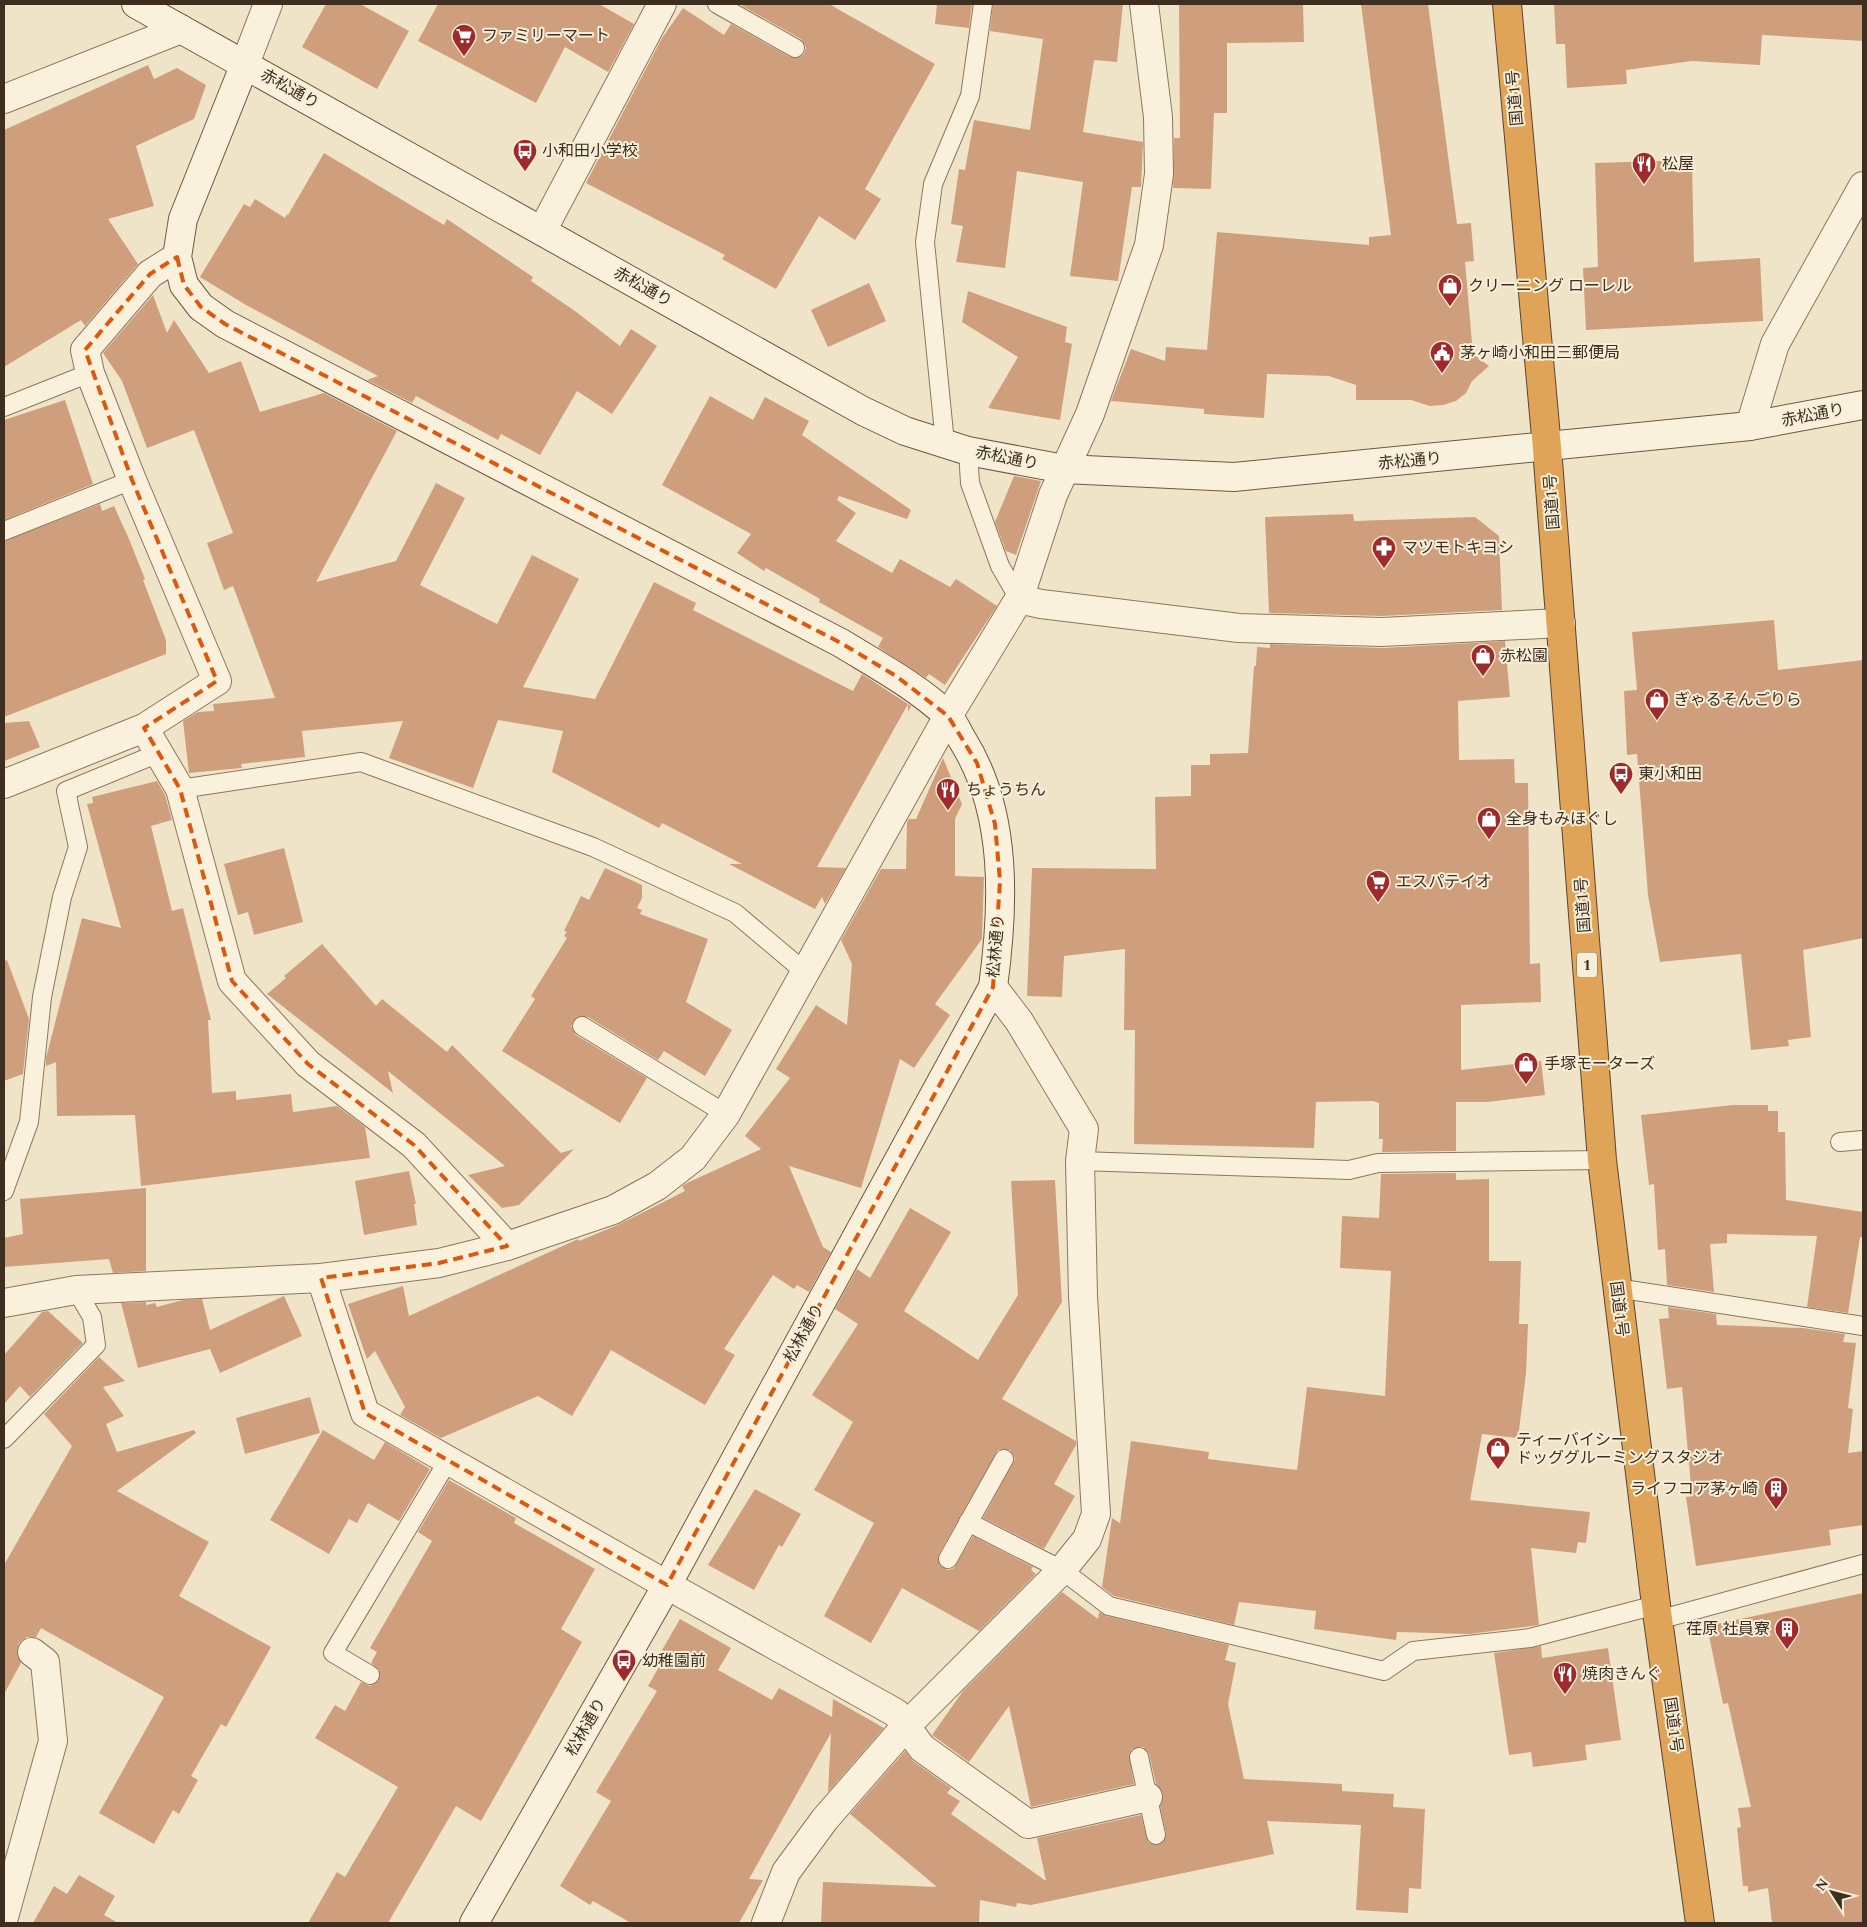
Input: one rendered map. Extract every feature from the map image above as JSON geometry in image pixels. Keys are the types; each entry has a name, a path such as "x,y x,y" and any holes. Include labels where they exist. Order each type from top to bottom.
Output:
{"highway":[{"name":"国道1号","path":"1507,4 1547,448 1602,1160 1616,1288 1657,1612 1700,1923"}],"street":[{"name":"赤松通り","path":"136,4 863,411 904,431 957,447 1064,469 1234,477 1547,448 1750,426 1863,406"},
{"path":"268,4 183,219 177,257 184,285 201,307 225,324 841,643 896,676 948,716"},
{"path":"542,231 662,4"},
{"path":"4,1303 76,1290 321,1278 439,1263 507,1246 614,1210 657,1186 693,1158 726,1114 948,716 1019,599 1064,469 1090,414 1150,245 1159,174 1158,117 1144,4"},
{"path":"4,99 180,29"},
{"path":"1750,426 1775,344 1863,186"},
{"path":"4,784 144,728 217,681 132,480 90,373 85,350 150,274 177,257"},
{"path":"1019,599 1041,604 1239,628 1382,632 1561,623"},
{"name":"松林通り","path":"474,1923 667,1585 993,988 999,941 1000,881 995,824 977,763 948,716"},
{"path":"144,728 180,789 232,981 308,1064 414,1145 507,1246"},
{"path":"766,1923 786,1872 825,1819 906,1726 1062,1570 1087,1539 1096,1514 1083,1296 1080,1161 1084,1129 1019,1022 993,988"},
{"path":"321,1278 365,1413 896,1713 922,1748 1028,1824 1148,1796"},
{"path":"4,1917 54,1741 46,1662 32,1652"}],"lane":[{"path":"717,4 795,48"},
{"path":"983,4 970,96 932,184 925,242 957,447 1000,566 1019,599"},
{"path":"4,407 90,373"},
{"path":"4,530 132,480"},
{"path":"4,1191 29,1122 42,998 62,897 78,847 66,791 159,753"},
{"path":"180,789 361,762 593,847 726,909 735,914 806,972"},
{"path":"582,1026 726,1114"},
{"path":"1840,1142 1863,1140"},
{"path":"1080,1161 1349,1170 1378,1163 1602,1160"},
{"path":"1616,1288 1863,1326"},
{"path":"4,1439 96,1345 92,1317 76,1290"},
{"path":"370,1675 333,1653 449,1459"},
{"path":"948,1559 1004,1459"},
{"path":"968,1522 1062,1570 1109,1606 1384,1671 1413,1651 1530,1638 1657,1612 1863,1564"},
{"path":"1139,1757 1156,1835"}],"highlighted area":[{"path":"177,257 184,285 201,307 225,324 841,643 896,676 948,716 977,763 995,824 1000,881 993,987 667,1585 365,1413 321,1278 439,1263 507,1246 414,1145 308,1064 232,981 180,789 144,728 217,681 132,480 85,350 150,274"}],"building":[{"path":"326,4 360,4 409,31 377,89 302,47"},
{"path":"438,4 599,4 634,24 608,72 565,47 536,103 418,41"},
{"path":"743,4 829,4 935,64 865,189 881,199 855,240 819,216 776,289 722,259 725,255 586,183 662,38 683,8 724,35 731,24 790,57 800,57 804,54 806,47 801,39 742,6"},
{"path":"937,4 972,4 969,28 935,24"},
{"path":"993,4 1123,4 1117,62 1094,60 1083,132 1143,142 1141,187 1132,187 1118,281 1070,276 1083,182 1017,171 1005,268 956,262 963,226 951,224 959,169 965,170 974,120 1030,130 1043,39 990,31"},
{"path":"1179,4 1303,4 1304,42 1227,43 1227,113 1214,113 1211,189 1173,188 1174,138 1180,138"},
{"path":"1361,4 1428,4 1457,224 1471,223 1474,261 1465,262 1473,354 1489,366 1472,381 1466,393 1456,401 1443,405 1430,406 1411,400 1356,400 1356,385 1329,376 1267,374 1264,418 1204,414 1204,409 1111,401 1131,349 1165,361 1166,347 1207,350 1217,232 1369,245 1369,237 1391,235"},
{"path":"1554,4 1863,4 1863,41 1762,35 1760,65 1692,61 1626,70 1627,84 1567,88 1565,44 1556,44"},
{"path":"148,65 154,79 177,68 206,85 194,119 136,146 154,206 108,219 138,264 85,326 81,320 4,367 4,130"},
{"path":"324,153 444,225 447,219 533,277 531,281 575,311 620,346 631,329 657,346 612,414 577,391 540,455 501,434 498,440 416,396 412,403 367,380 378,376 246,305 200,277 244,204 250,207 255,199 285,218"},
{"path":"1692,160 1694,262 1760,258 1763,321 1586,330 1583,268 1598,267 1595,163"},
{"path":"869,283 886,321 828,347 811,310"},
{"path":"968,291 1067,327 1065,342 1072,344 1060,420 988,408 1018,357 962,322"},
{"path":"153,295 167,333 174,320 209,373 241,361 260,412 324,393 397,431 316,582 396,561 436,483 465,498 420,585 497,624 532,555 579,579 523,687 595,699 654,582 696,603 693,610 853,691 862,674 908,704 817,867 846,868 825,904 822,897 815,909 729,864 742,864 662,823 659,828 552,772 563,731 498,720 473,788 389,758 403,721 302,731 305,757 241,764 242,768 189,773 183,721 198,712 214,711 213,704 275,698 233,586 224,590 207,543 233,533 194,430 147,448 122,381 103,353"},
{"path":"710,396 753,420 765,397 809,421 802,435 911,510 907,519 839,496 837,500 856,513 836,541 892,573 900,559 950,587 956,579 997,606 945,685 929,674 926,678 878,647 883,638 819,602 820,599 766,568 764,571 737,553 751,534 662,485"},
{"path":"65,400 93,484 4,520 4,420"},
{"path":"1014,476 1041,481 1016,555 1006,551 995,522"},
{"path":"100,504 102,511 114,506 129,539 166,640 166,654 4,717 4,541"},
{"name":"マツモトキヨシ","path":"1353,514 1354,521 1475,517 1499,536 1502,610 1382,616 1269,613 1265,517"},
{"path":"1774,620 1778,670 1863,660 1863,938 1803,950 1811,1037 1788,1040 1789,1046 1751,1050 1741,954 1660,962 1648,895 1637,754 1627,755 1624,691 1637,690 1632,632"},
{"path":"1505,641 1510,697 1458,701 1459,760 1514,759 1515,783 1528,783 1530,964 1540,963 1541,1002 1461,1005 1461,1070 1541,1061 1545,1095 1488,1102 1456,1102 1456,1151 1382,1152 1383,1139 1379,1139 1379,1103 1373,1101 1316,1102 1314,1148 1134,1144 1135,1030 1124,1030 1125,949 1064,956 1062,997 1027,996 1032,868 1156,869 1155,797 1191,796 1191,765 1210,765 1210,754 1248,753 1257,647 1270,648 1270,644 1383,648"},
{"path":"29,721 40,747 4,761 4,723"},
{"path":"943,758 962,804 955,819 955,876 984,877 982,939 935,1004 950,1015 914,1068 900,1059 861,1188 789,1166 823,1247 831,1252 809,1292 797,1285 794,1289 773,1275 724,1349 735,1355 705,1405 611,1350 572,1416 538,1396 441,1438 400,1415 405,1407 375,1351 367,1359 348,1304 403,1286 409,1316 578,1239 579,1241 620,1224 685,1191 682,1186 687,1183 761,1149 745,1136 790,1078 776,1069 816,1005 847,1025 852,964 841,940 881,869 906,869 907,822 909,819 916,819"},
{"path":"157,781 165,795 172,820 151,826 172,911 183,908 211,1020 208,1020 212,1093 236,1091 236,1100 291,1094 293,1112 337,1106 365,1127 370,1158 141,1186 135,1115 57,1116 56,1062 46,1066 46,1058 82,918 121,928 87,804 93,803 92,797"},
{"path":"284,848 303,922 254,935 248,912 238,915 224,864"},
{"path":"605,868 642,885 642,898 637,908 642,910 640,914 708,939 686,1002 732,1030 705,1076 664,1051 658,1060 588,1017 577,1017 571,1026 576,1035 647,1078 620,1123 502,1051 535,999 531,996 567,938 564,936 567,932 564,931 581,896 589,900"},
{"path":"322,944 376,1006 382,999 447,1052 452,1045 561,1153 574,1149 519,1205 502,1208 468,1175 505,1166 388,1071 393,1093 267,994 286,978 284,976"},
{"path":"7,960 29,1019 23,1074 4,1081 4,961"},
{"path":"1733,1105 1768,1105 1768,1111 1778,1111 1778,1132 1785,1132 1786,1200 1863,1212 1863,1237 1860,1237 1848,1313 1807,1307 1817,1236 1727,1234 1727,1243 1710,1244 1714,1292 1667,1285 1665,1249 1658,1250 1654,1184 1649,1185 1641,1115"},
{"path":"409,1171 416,1204 414,1204 417,1225 364,1235 355,1181"},
{"path":"1456,1173 1456,1180 1489,1179 1489,1261 1521,1261 1519,1324 1528,1324 1526,1374 1518,1438 1482,1434 1470,1500 1590,1512 1586,1543 1578,1542 1576,1553 1531,1548 1539,1625 1469,1634 1397,1632 1396,1640 1314,1629 1316,1611 1239,1602 1234,1625 1114,1596 1102,1587 1112,1518 1120,1523 1131,1441 1209,1452 1208,1459 1297,1470 1307,1387 1385,1396 1391,1271 1340,1268 1342,1216 1379,1218 1381,1174"},
{"path":"1055,1180 1062,1302 1002,1399 1076,1441 1076,1445 1054,1484 1075,1496 1044,1549 983,1518 1015,1459 1010,1450 998,1450 939,1554 939,1564 948,1570 954,1568 973,1536 1033,1567 1031,1570 1036,1574 979,1631 902,1588 871,1643 824,1616 874,1523 814,1490 853,1422 812,1395 858,1324 835,1309 857,1269 870,1278 910,1208 951,1232 904,1311 978,1360 1018,1295 1011,1181"},
{"path":"146,1188 146,1271 113,1273 109,1259 4,1267 4,1238 23,1234 20,1199"},
{"path":"284,1296 302,1336 220,1373 210,1349 138,1368 121,1303 146,1302 146,1305 155,1303 157,1307 183,1300 202,1299 210,1330"},
{"path":"1668,1307 1716,1314 1717,1325 1803,1328 1845,1334 1843,1342 1856,1343 1848,1408 1853,1409 1848,1453 1863,1451 1863,1525 1829,1530 1831,1545 1696,1566 1686,1497 1692,1496 1682,1387 1667,1389 1659,1319 1669,1318"},
{"path":"48,1311 83,1343 30,1397 20,1386 4,1404 4,1355 42,1312"},
{"path":"99,1357 125,1381 103,1387 124,1416 106,1424 117,1452 194,1430 196,1433 117,1491 209,1542 179,1596 271,1647 226,1727 221,1724 191,1776 198,1780 179,1814 173,1810 154,1844 99,1813 164,1697 41,1628 36,1637 27,1637 19,1643 17,1650 21,1663 4,1694 4,1565 72,1446 44,1414"},
{"path":"310,1397 320,1433 245,1454 236,1418"},
{"path":"323,1430 374,1460 385,1442 430,1469 399,1521 368,1503 357,1523 349,1519 329,1554 270,1520"},
{"path":"449,1480 516,1518 514,1523 595,1569 561,1629 582,1642 481,1821 456,1806 388,1923 308,1923 337,1872 345,1877 398,1787 315,1738 335,1705 345,1711 361,1682 370,1686 379,1680 379,1670 371,1663 377,1652 370,1648 432,1541 418,1532"},
{"path":"755,1489 801,1514 782,1547 779,1545 754,1590 708,1565"},
{"path":"1062,1592 1098,1619 1099,1612 1107,1616 1229,1645 1225,1660 1236,1663 1228,1704 1244,1779 1342,1784 1342,1791 1394,1794 1393,1807 1425,1809 1421,1889 1409,1888 1408,1913 1356,1910 1361,1825 1267,1821 1274,1854 1031,1905 1017,1903 1016,1907 980,1900 979,1923 821,1923 823,1882 937,1887 850,1814 905,1751 913,1761 951,1788 947,1793 960,1801 951,1814 1046,1881 1037,1838 1141,1815 1148,1842 1153,1845 1163,1842 1166,1833 1160,1806 1163,1794 1156,1784 1149,1754 1143,1747 1132,1749 1129,1754 1134,1784 1031,1807 1009,1706 969,1762 932,1735 963,1691"},
{"path":"1863,1593 1863,1923 1772,1923 1768,1888 1748,1892 1748,1886 1743,1886 1737,1828 1741,1827 1738,1808 1751,1807 1728,1703 1723,1704 1707,1626"},
{"path":"680,1619 731,1648 718,1670 772,1700 779,1688 832,1717 833,1699 884,1728 828,1792 831,1733 749,1879 763,1880 739,1923 631,1923 593,1901 590,1905 560,1886 611,1801 596,1792 657,1691 648,1686 667,1653 662,1650"},
{"path":"1541,1646 1542,1658 1608,1648 1621,1740 1585,1745 1587,1760 1533,1767 1531,1752 1509,1755 1494,1653"},
{"path":"79,1875 115,1896 104,1915 118,1923 33,1923 54,1886 67,1894"}],"place":[{"name":"ファミリーマート","path":"464,57"},
{"name":"小和田小学校","path":"525,172"},
{"name":"松屋","path":"1644,185"},
{"name":"クリーニング ローレル","path":"1450,307"},
{"name":"茅ヶ崎小和田三郵便局","path":"1442,374"},
{"name":"マツモトキヨシ","path":"1384,569"},
{"name":"赤松園","path":"1483,677"},
{"name":"ぎゃるそんごりら","path":"1657,721"},
{"name":"東小和田","path":"1621,795"},
{"name":"ちょうちん","path":"948,811"},
{"name":"全身もみほぐし","path":"1489,840"},
{"name":"エスパテイオ","path":"1378,903"},
{"name":"手塚モーターズ","path":"1526,1085"},
{"name":"ティーバイシー ドッググルーミングスタジオ","path":"1498,1470"},
{"name":"ライフコア茅ヶ崎","path":"1776,1510"},
{"name":"荏原 社員寮","path":"1787,1650"},
{"name":"幼稚園前","path":"624,1682"},
{"name":"焼肉きんぐ","path":"1565,1695"}]}
